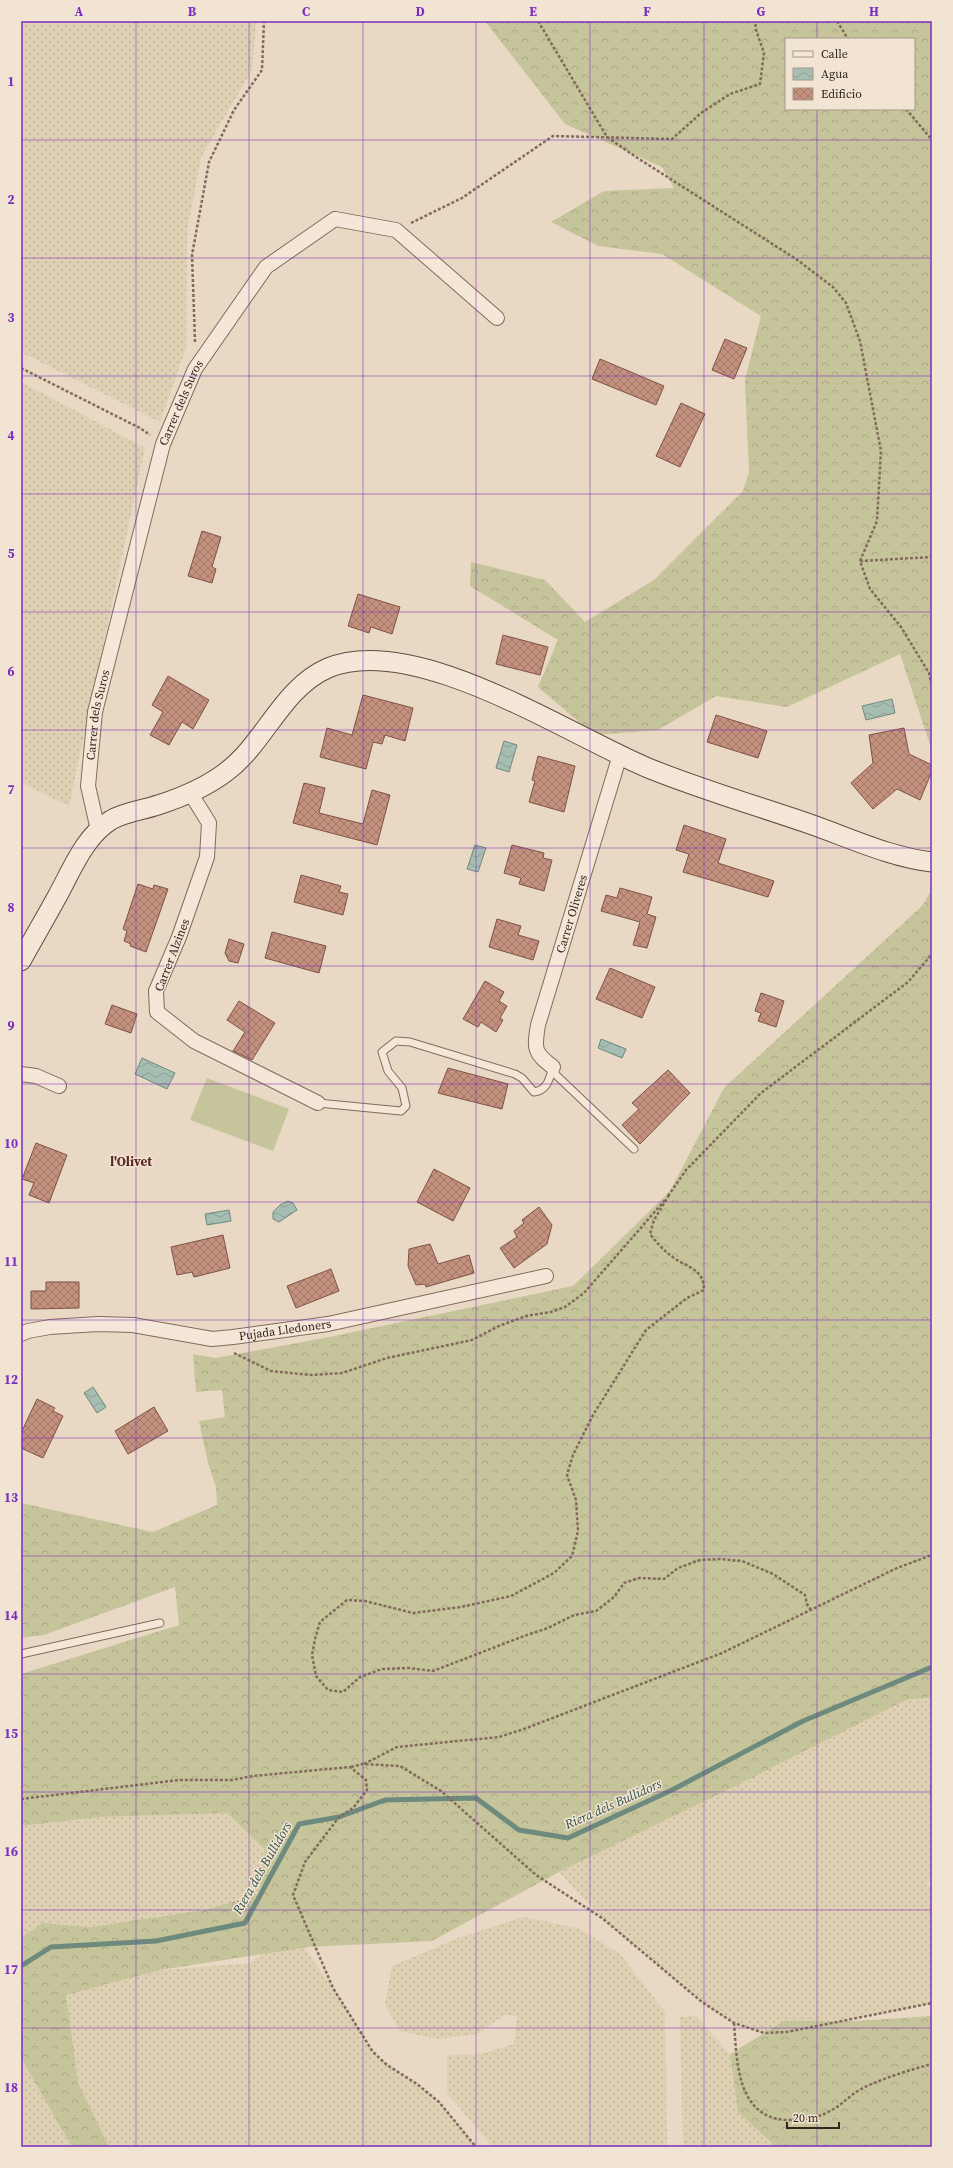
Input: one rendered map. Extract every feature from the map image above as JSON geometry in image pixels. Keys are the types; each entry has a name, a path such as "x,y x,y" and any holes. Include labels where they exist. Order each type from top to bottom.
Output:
{"street":[{"name":"Carrer dels Suros","path":"98,830 88,786 95,712 163,444 195,369 266,267 335,219 396,230"},
{"path":"396,230 497,318"},
{"path":"21,961 80,855 98,830 113,819 191,794 210,784 229,770 301,685 311,677 342,663 362,660 380,660 407,665 470,685 544,717 648,768 886,851 932,862"},
{"name":"Carrer Oliveres","path":"553,1067 540,1057 536,1050 538,1025 620,755"},
{"name":"Carrer Alzines","path":"191,794 208,823 207,857 179,937 156,991 157,1012 194,1041 318,1103"},
{"path":"21,1074 36,1076 59,1086"},
{"name":"Pujada Lledoners","path":"21,1334 28,1331 50,1327 98,1324 133,1325 212,1339 328,1324 546,1276"}],"lane":[{"path":"318,1103 401,1111 406,1106 402,1088 388,1071 382,1052 396,1041 410,1042 515,1074 522,1078 534,1092 541,1091 546,1087 553,1067"},
{"path":"553,1067 556,1075 634,1149"},
{"path":"21,1654 160,1623"}],"path":[{"path":"195,369 192,255 209,162 234,110 262,70 264,21"},
{"path":"538,21 607,137 796,259 833,287 846,303 860,341 881,452 877,521 860,560 870,589 901,627 929,673 932,687"},
{"path":"396,230 462,198 553,136 672,139 701,113 730,94 760,84 764,53 755,27 757,21"},
{"path":"837,21 847,38"},
{"path":"907,110 932,140"},
{"path":"21,368 140,428 163,444"},
{"path":"860,560 932,557"},
{"path":"811,1610 807,1604 805,1595 773,1574 742,1561 720,1558 700,1560 678,1568 664,1579 639,1578 624,1583 614,1597 596,1611 574,1615 548,1628 433,1671 409,1668 382,1669 360,1677 343,1692 328,1690 316,1676 312,1655 320,1622 347,1600 365,1601 413,1612 461,1607 511,1596 554,1573 572,1556 578,1531 576,1500 567,1475 573,1455 592,1415 646,1330 687,1298 704,1290 704,1281 697,1272 674,1258 659,1245 650,1234 654,1220 686,1170 761,1093 908,982 932,954"},
{"path":"212,1339 242,1357 271,1371 311,1375 342,1373 387,1358 472,1340 499,1326 526,1316 551,1312 565,1307 584,1293 669,1195"},
{"path":"21,1799 179,1780 232,1780 253,1776 350,1767 363,1764 397,1747 499,1737 524,1729 722,1652 897,1568 932,1554"},
{"path":"363,1764 400,1766 440,1791 536,1875 602,1918 702,2002 734,2023 764,2033 787,2032 932,2003"},
{"path":"350,1767 366,1780 367,1790 353,1808 339,1817 305,1862 293,1895 332,1988 373,2052 387,2065 417,2084 439,2102 476,2147"},
{"path":"734,2023 737,2070 745,2092 758,2110 776,2119 804,2120 830,2111 862,2089 913,2069 932,2064"}],"shaded area":[{"path":"21,21 256,21 252,70 201,157 187,232 186,348 160,422 21,352"},
{"path":"21,382 145,448 69,806 21,782"},
{"path":"932,1697 932,1877 926,1887 932,1886 932,2003 787,2032 764,2033 734,2023 702,2002 602,1918 559,1872 738,1785 906,1700"},
{"path":"228,1813 265,1850 259,1894 204,1910 90,1927 43,1923 21,1937 21,1826 100,1817"},
{"path":"523,1917 578,1928 620,1954 665,2012 667,2147 493,2147 447,2093 447,2055 481,2054 514,2044 517,2016 504,2015 478,2034 437,2039 400,2031 385,2005 392,1966 458,1938"},
{"path":"292,1931 333,1988 373,2052 387,2065 417,2084 439,2102 476,2147 105,2147 21,1994 105,1975 250,1963"},
{"path":"696,2016 730,2054 738,2112 776,2147 683,2147 680,2017"},
{"path":"21,2058 72,2147 21,2147"}],"green space":[{"path":"485,21 932,21 932,751 900,654 787,707 716,696 658,730 594,735 538,687 558,640 470,586 471,562 545,580 585,622 654,580 743,491 749,472 745,380 761,316 662,254 598,246 551,222 604,191 674,188 662,167 565,124"},
{"path":"932,889 932,1697 906,1700 738,1785 559,1872 432,1941 308,1947 160,1970 66,1995 78,2083 109,2147 72,2147 21,2058 21,1937 43,1923 90,1927 204,1910 259,1894 265,1850 227,1813 100,1817 21,1826 21,1674 179,1625 175,1587 44,1635 21,1638 21,1503 153,1532 217,1505 216,1487 208,1463 199,1421 225,1417 222,1390 196,1392 193,1354 216,1358 329,1337 573,1286 670,1191 724,1088 923,905"},
{"path":"207,1078 289,1109 273,1151 190,1120"},
{"path":"932,2016 932,2147 776,2147 738,2112 730,2054 784,2021 856,2021"}],"water":[{"path":"892,699 895,713 866,720 862,706"},
{"path":"504,741 517,745 509,772 496,768"},
{"path":"475,845 486,848 478,872 467,869"},
{"path":"601,1039 626,1049 622,1058 598,1048"},
{"path":"142,1058 175,1073 167,1089 135,1074"},
{"path":"288,1201 293,1203 297,1210 279,1222 273,1219 273,1212 280,1205"},
{"path":"229,1210 231,1221 207,1225 205,1214"},
{"path":"93,1387 106,1407 97,1413 84,1393"}],"building":[{"path":"725,339 747,348 734,379 712,370"},
{"path":"600,359 664,386 656,405 592,379"},
{"path":"681,403 705,414 680,467 656,456"},
{"path":"202,531 221,537 212,567 216,569 212,583 188,576"},
{"path":"358,594 400,607 392,634 371,627 369,633 348,626"},
{"path":"503,635 548,647 540,675 496,664"},
{"path":"168,676 209,700 193,729 182,722 169,745 150,735 163,712 152,705"},
{"path":"363,695 413,708 405,741 385,735 382,744 373,742 366,769 320,757 327,728 352,735"},
{"path":"716,715 767,731 758,758 707,742"},
{"path":"904,728 909,754 932,765 932,771 920,800 897,789 873,809 851,783 873,763 869,735"},
{"path":"538,756 575,766 564,812 529,802 535,781 532,780"},
{"path":"304,783 325,788 319,813 363,824 372,790 390,795 377,845 293,823"},
{"path":"684,825 726,839 718,863 774,881 768,897 683,872 689,854 676,850"},
{"path":"512,845 544,853 543,858 552,860 544,891 519,884 521,878 504,873"},
{"path":"301,875 341,886 339,892 348,894 343,915 294,902"},
{"path":"138,884 153,889 154,885 168,889 146,952 130,946 131,944 124,941 127,931 123,929"},
{"path":"620,888 652,897 647,914 656,917 647,948 633,945 640,922 601,911 606,895 617,898"},
{"path":"497,919 521,926 518,935 539,941 533,960 489,947"},
{"path":"272,932 326,946 319,973 265,958"},
{"path":"229,939 244,944 238,963 229,961 225,953"},
{"path":"610,968 655,987 642,1018 596,999"},
{"path":"485,981 504,992 499,1001 507,1006 500,1018 503,1020 496,1032 481,1022 478,1027 463,1019"},
{"path":"761,993 784,1001 776,1027 758,1021 761,1013 755,1011"},
{"path":"239,1001 275,1023 252,1060 233,1051 245,1032 227,1020"},
{"path":"112,1005 137,1014 131,1033 105,1024"},
{"path":"448,1068 508,1084 502,1109 438,1093"},
{"path":"668,1070 690,1093 640,1144 622,1125 639,1109 632,1103"},
{"path":"36,1143 67,1155 49,1203 29,1195 34,1183 22,1179"},
{"path":"434,1169 470,1188 453,1221 417,1202"},
{"path":"539,1207 552,1225 547,1244 514,1268 500,1248 517,1237 514,1231 524,1223 522,1220"},
{"path":"223,1235 230,1268 194,1277 192,1272 177,1275 171,1247"},
{"path":"430,1244 438,1264 469,1255 474,1273 426,1287 425,1284 416,1285 408,1266 409,1249"},
{"path":"331,1269 339,1291 296,1308 287,1286"},
{"path":"46,1282 79,1282 79,1308 31,1309 31,1291 46,1291"},
{"path":"37,1399 55,1408 53,1411 63,1416 43,1458 21,1448 21,1433"},
{"path":"154,1407 168,1431 128,1454 115,1431"}],"waterway":[{"name":"Riera dels Bullidors","path":"21,1966 51,1947 156,1941 245,1923 299,1824 339,1817 385,1800 476,1798 519,1830 568,1838 672,1790 803,1721 932,1667"}],"district":[{"name":"l'Olivet","path":"131,1161"}]}
